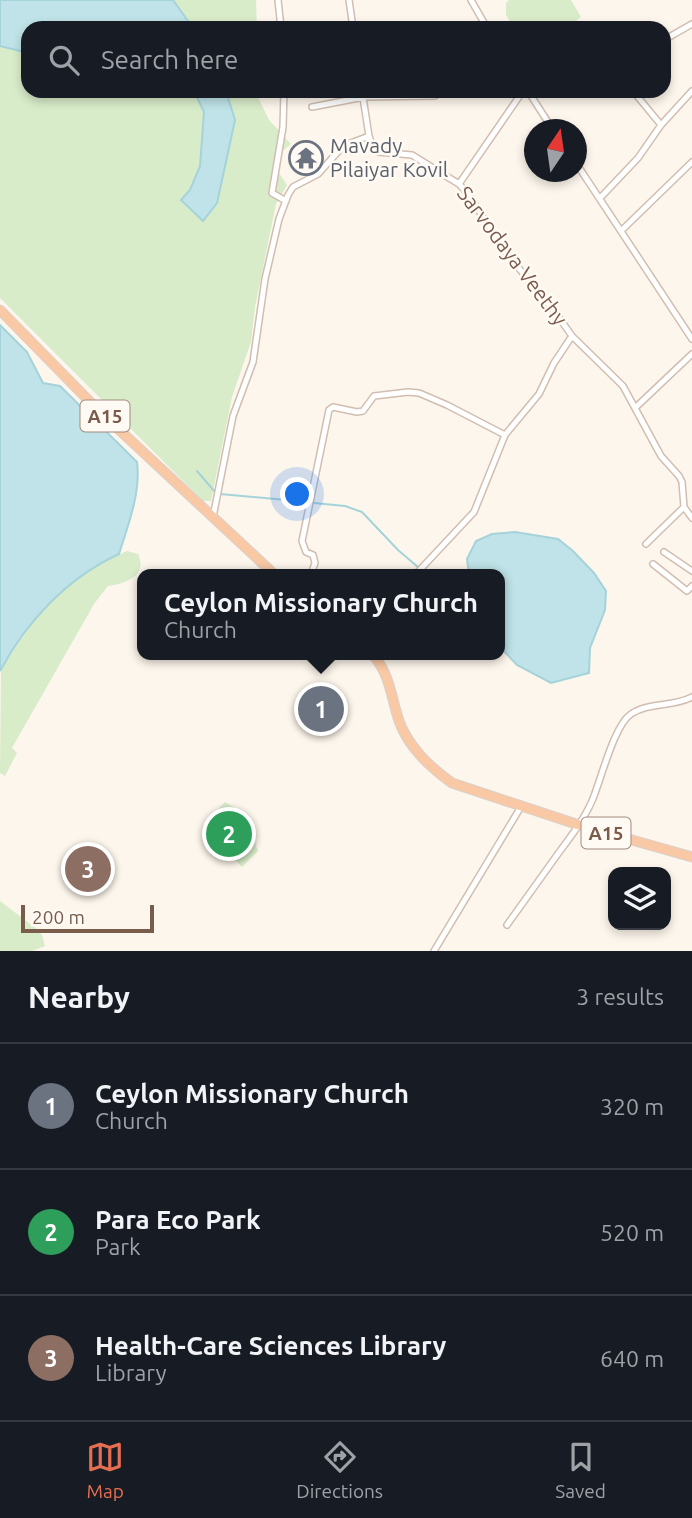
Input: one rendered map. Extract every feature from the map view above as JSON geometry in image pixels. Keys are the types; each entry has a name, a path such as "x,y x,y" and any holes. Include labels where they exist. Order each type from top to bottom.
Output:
{"highway":[{"name":"A15","path":"0,310 99,411 269,569"},
{"name":"A15","path":"378,660 389,682 400,723 418,753 452,783 579,825 692,857"}],"street":[{"path":"278,0 280,21"},
{"path":"349,0 353,21"},
{"path":"471,0 483,21"},
{"path":"671,36 692,24"},
{"path":"601,197 638,158 661,125 692,91"},
{"path":"284,98 284,127 272,193 286,201"},
{"path":"312,107 347,98"},
{"path":"213,518 233,416 253,362 265,279 279,219 293,187 318,174 343,146 369,136 364,98"},
{"path":"459,184 521,98"},
{"path":"531,98 545,119"},
{"path":"639,98 661,125"},
{"name":"Sarvodaya Veethy","path":"369,136 373,148 378,152 412,155 459,184 469,195 503,249 572,337 623,386 661,456 682,482 684,507 692,518"},
{"path":"622,230 692,162"},
{"path":"587,178 692,339"},
{"path":"421,569 474,512 505,435 539,394 554,363 572,337"},
{"path":"635,408 692,354"},
{"path":"313,569 315,563 313,555 306,552 302,541 328,415 333,407 357,412 363,411 374,396 419,393 505,435"},
{"path":"646,544 684,507"},
{"path":"664,552 692,570"},
{"path":"653,564 687,591 692,586"},
{"path":"507,925 579,825 604,773 611,744 630,714 668,702 680,704 692,697"},
{"path":"434,951 522,805"}],"green space":[{"path":"173,0 256,0 257,21 188,21"},
{"path":"509,0 571,0 581,17 576,21 510,21 506,15 506,3"},
{"path":"0,46 21,51 21,98 197,98 204,112 200,166 190,190 217,203 235,120 228,98 258,98 269,120 291,144 274,158 275,167 287,185 276,204 255,307 251,342 232,397 211,501 203,501 0,298"},
{"path":"127,551 138,554 140,562 140,568 134,577 108,586 94,604 12,748 17,753 5,776 0,773 1,669 38,615 68,586 95,566"},
{"path":"225,802 235,808 258,851 242,867 202,827"},
{"path":"0,901 37,929 45,946 32,951 0,951"}],"water":[{"path":"0,0 173,0 188,21 21,21 21,51 0,46"},
{"path":"197,98 228,98 235,120 217,203 203,221 181,200 190,190 200,166 204,112"},
{"path":"0,325 27,352 43,383 60,386 137,462 138,474 133,509 119,554 82,575 50,603 23,635 0,671"},
{"path":"515,532 558,539 594,573 606,591 605,610 590,648 589,673 551,683 517,665 505,652 505,569 468,569 467,559 476,541 492,534"}],"waterway":[{"path":"197,471 215,492"},
{"path":"220,494 308,502"},
{"path":"314,503 345,506 362,512 420,569"}],"place":[{"name":"Mavady Pilaiyar Kovil","path":"306,158"},
{"name":"Ceylon Missionary Church","path":"321,709"},
{"name":"Para Eco Park","path":"229,834"},
{"name":"Health-Care Sciences Library","path":"88,869"}]}
